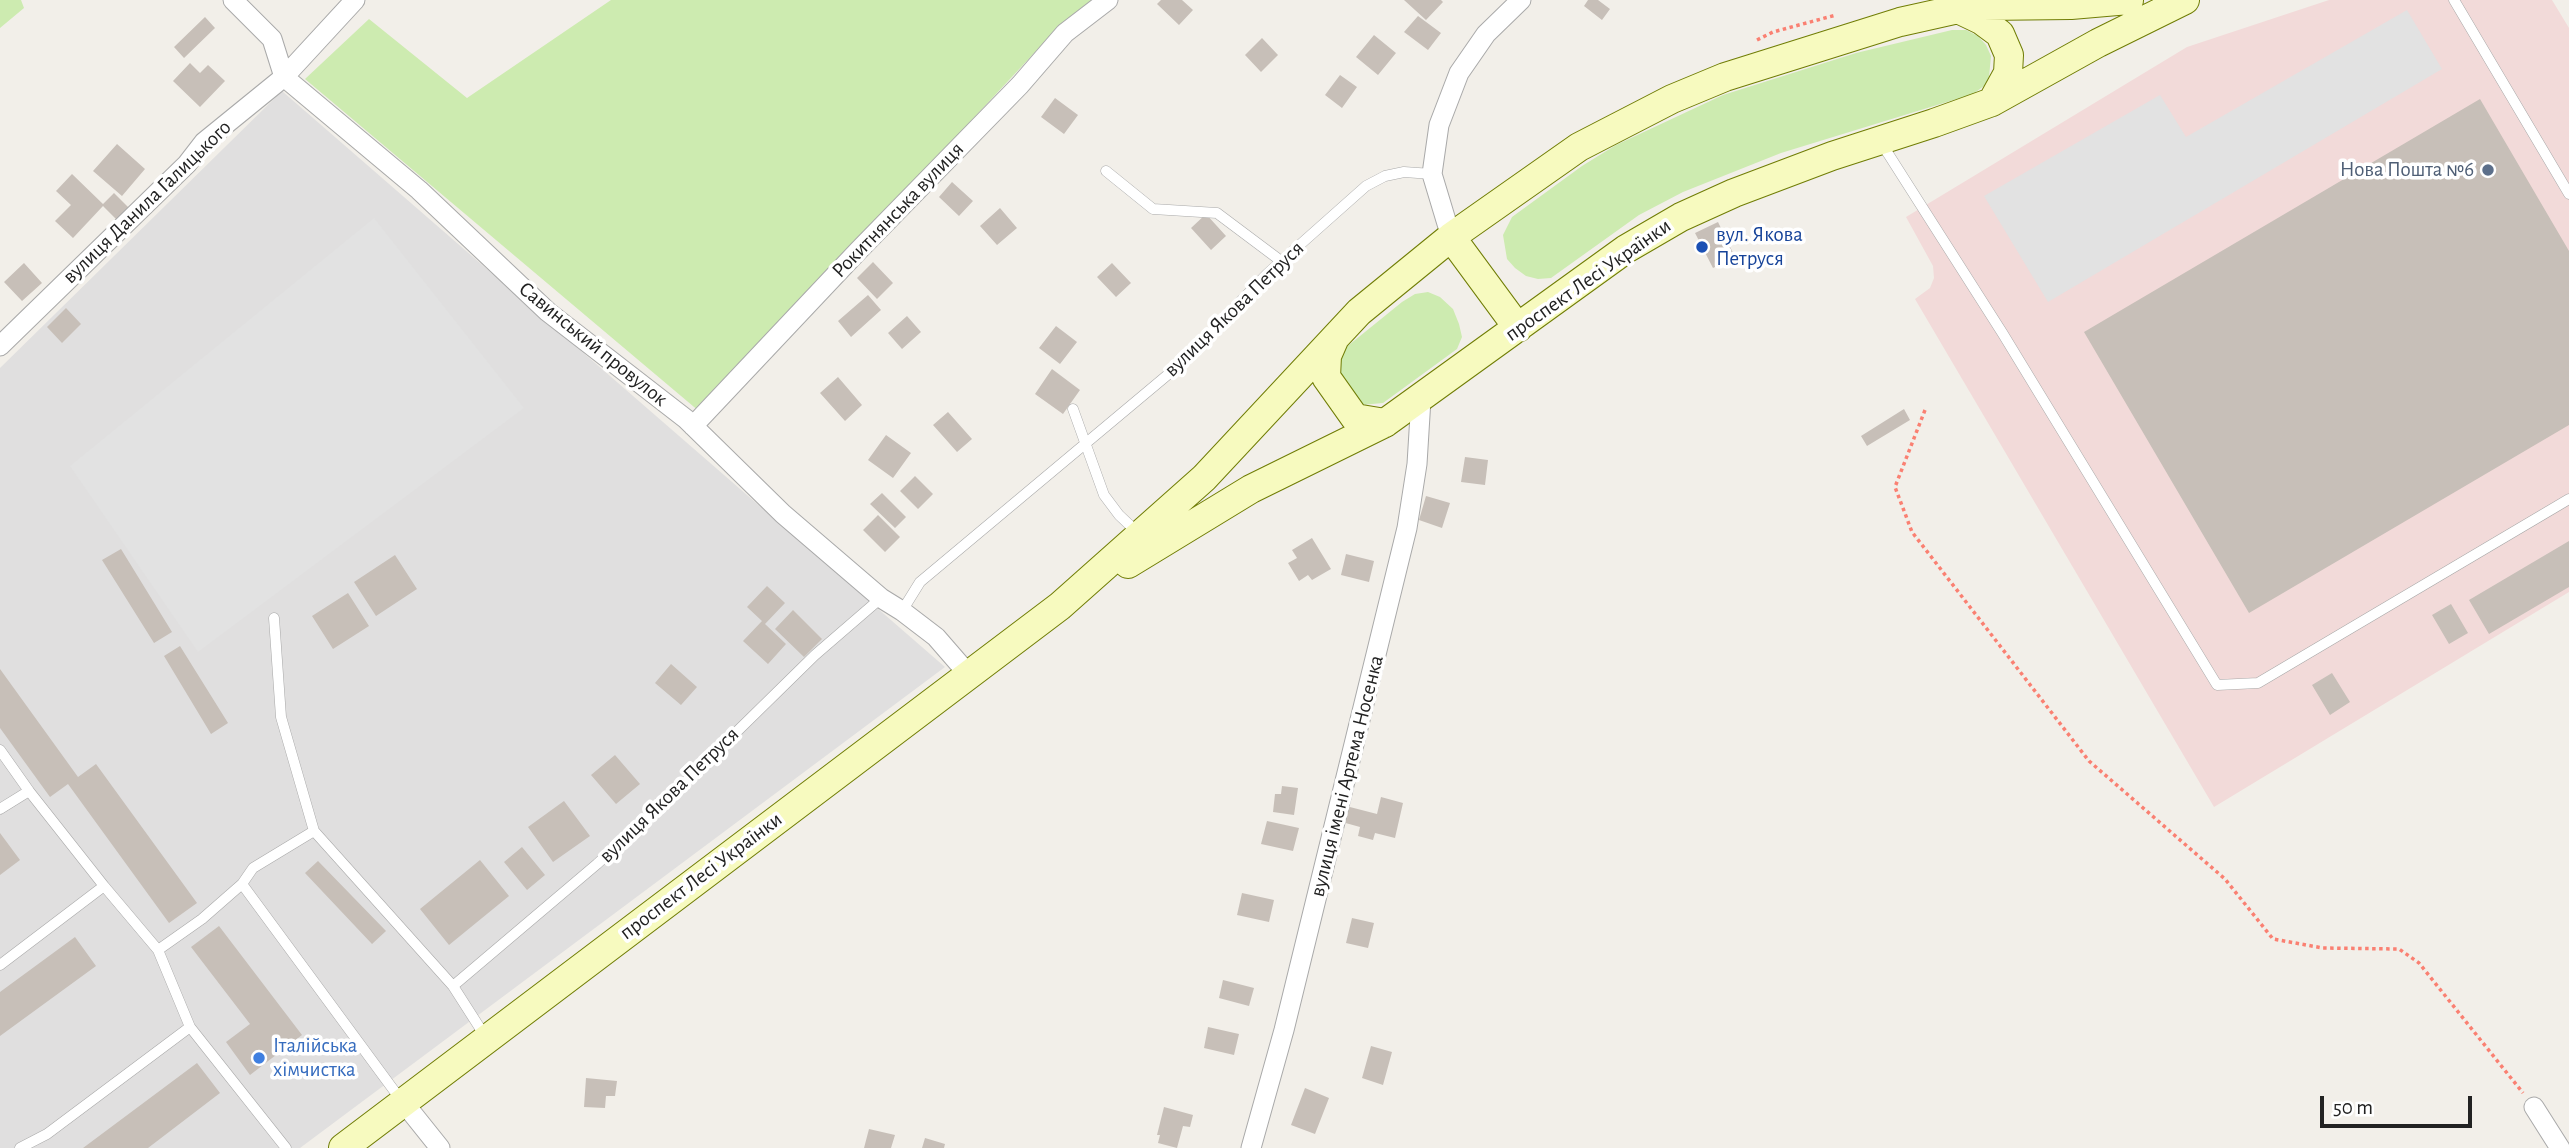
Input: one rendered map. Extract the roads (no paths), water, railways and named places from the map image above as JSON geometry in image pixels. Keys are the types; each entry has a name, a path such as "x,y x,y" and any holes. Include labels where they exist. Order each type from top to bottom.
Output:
{"street":[{"path":"233,0 272,40 284,77"},
{"name":"вулиця Данила Галицького","path":"0,346 187,164 204,142 284,77 355,0"},
{"name":"Рокитнянська вулиця","path":"693,426 1020,85 1065,33 1108,0"},
{"path":"1518,328 1451,237 1432,174 1439,125 1459,73 1486,34 1521,0"},
{"name":"проспект Лесі Українки","path":"343,1148 1060,606 1224,459 1336,334 1390,286 1451,237 1579,147 1672,99 1755,66 1900,22 1958,9 2036,2 2129,0"},
{"name":"проспект Лесі Українки","path":"1060,606 1231,500 1385,423 1626,248 1681,217 1734,192 1992,102 2098,43 2185,0"},
{"path":"1958,9 1981,20 2000,34 2010,55 2008,73 1992,102"},
{"name":"Савинський провулок","path":"284,77 419,190 548,312 693,426 783,514 881,598 936,637 969,676"},
{"path":"1336,334 1327,356 1326,377 1355,418 1385,423"},
{"name":"вулиця імені Артема Носенка","path":"1251,1148 1284,1030 1407,528 1417,464 1421,399"},
{"path":"404,1103 440,1148"},
{"path":"2534,1107 2560,1148"}],"lane":[{"path":"2454,0 2569,194"},
{"path":"1880,141 2003,334 2217,685 2258,683 2569,499"},
{"path":"1107,171 1153,209 1217,213 1281,261"},
{"name":"вулиця Якова Петруся","path":"902,611 920,582 1177,367 1281,261 1366,186 1385,176 1404,172 1432,174"},
{"path":"1073,409 1104,495 1119,515 1140,535"},
{"name":"вулиця Якова Петруся","path":"453,986 597,864 664,803 815,655 881,598"},
{"path":"274,618 281,717 314,831 453,986 487,1039"},
{"path":"0,750 104,886 159,950 190,1027 286,1148"},
{"path":"0,809 29,791"},
{"path":"159,950 202,919 242,884 253,868 314,831"},
{"path":"242,884 404,1103"},
{"path":"0,965 104,886"},
{"path":"20,1148 47,1134 190,1027"}],"place":[{"name":"Нова Пошта №6","path":"2488,170"},
{"name":"вул. Якова Петруся","path":"1702,247"},
{"name":"Італійська хімчистка","path":"259,1058"}]}
